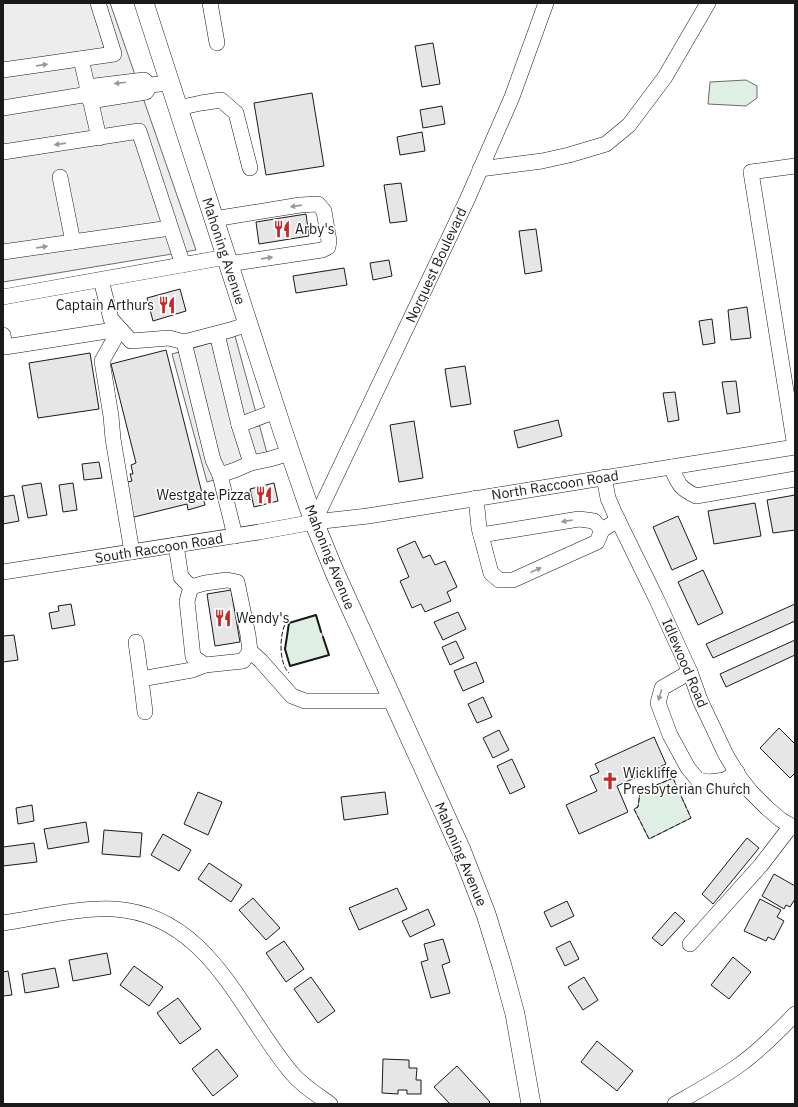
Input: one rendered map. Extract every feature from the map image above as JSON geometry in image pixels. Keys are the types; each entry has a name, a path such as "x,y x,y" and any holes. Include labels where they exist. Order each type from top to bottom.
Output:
{"main road":[{"name":"Mahoning Avenue","path":"146,4 227,261 314,522 460,850 486,914 515,1014 531,1104"}],"street":[{"path":"3,70 114,54 98,3"},
{"path":"210,3 217,43"},
{"name":"Norquest Boulevard","path":"314,522 465,205 512,96 546,3"},
{"path":"480,169 562,157 606,144 630,125 664,77 708,3"},
{"path":"81,59 99,138"},
{"path":"3,108 89,94 144,80 150,85 170,82"},
{"path":"178,108 220,100 226,104 236,113 250,168"},
{"path":"3,152 139,131 183,265"},
{"path":"795,166 751,172 795,447"},
{"path":"60,177 73,242"},
{"path":"3,297 183,265 322,250 328,247 329,241 324,211 318,204 300,205 214,219"},
{"path":"3,252 170,228"},
{"path":"101,280 111,319 131,341 169,338 184,342 248,324"},
{"path":"3,335 5,347 120,329"},
{"path":"120,329 102,361 111,416 113,439 132,552"},
{"path":"216,334 239,425 251,463"},
{"path":"184,342 213,460 220,475 235,536"},
{"path":"239,425 276,411"},
{"name":"North Raccoon Road","path":"314,522 368,516 795,447"},
{"path":"220,475 251,463 290,453"},
{"path":"671,467 678,484 696,496 795,479"},
{"name":"Idlewood Road","path":"604,477 608,498 690,672 700,700 726,755 750,792 781,820 793,827"},
{"path":"476,498 478,528 490,573 499,580 513,580 597,542 602,530 618,520"},
{"path":"481,535 580,519 594,521 602,530"},
{"name":"South Raccoon Road","path":"3,572 235,536 314,522"},
{"path":"176,545 181,577 191,587"},
{"path":"191,587 205,583 227,580 237,582 244,612 250,651 261,661 292,696 305,701 393,701"},
{"path":"191,587 187,601 194,657 205,665"},
{"path":"136,642 145,712"},
{"path":"141,678 192,670 205,665 243,661 250,651"},
{"path":"690,672 662,688 658,703 670,735 688,768 698,780 709,782 725,780 737,772"},
{"path":"690,944 793,827"},
{"path":"3,923 83,911 111,909 140,914 171,926 201,948 219,970 290,1070 310,1090 330,1104"},
{"path":"675,1104 716,1081 739,1065 766,1043 795,1014"}],"green space":[{"path":"746,80 757,86 757,98 746,106 708,104 710,82"},
{"path":"316,615 329,655 290,666 285,649 289,623"},
{"path":"673,778 691,818 649,839 634,809 638,807 640,792"}],"shaded area":[{"path":"3,3 110,3 196,250 3,282"},
{"path":"235,336 270,464 207,482 172,354"}],"building":[{"path":"433,43 440,84 422,87 415,46"},
{"path":"312,93 324,166 266,175 254,103"},
{"path":"442,106 445,124 423,128 420,110"},
{"path":"422,132 425,151 400,155 397,137"},
{"path":"401,183 407,221 390,223 384,185"},
{"name":"Arby's","path":"306,214 309,236 259,244 256,222"},
{"path":"536,229 542,271 525,274 519,231"},
{"path":"389,260 392,276 373,280 370,263"},
{"path":"344,268 347,285 296,293 293,276"},
{"name":"Captain Arthurs","path":"180,289 186,311 153,321 147,298"},
{"path":"747,307 751,338 731,340 728,310"},
{"path":"712,319 715,343 703,345 699,321"},
{"path":"166,350 205,505 188,510 187,504 130,518 122,483 132,481 130,474 133,474 131,465 136,463 111,364"},
{"path":"90,353 99,409 38,418 29,363"},
{"path":"465,366 471,404 451,407 445,369"},
{"path":"736,381 740,412 727,414 722,382"},
{"path":"675,392 679,420 668,422 663,393"},
{"path":"558,420 562,436 518,448 514,431"},
{"path":"414,421 423,478 399,482 390,425"},
{"path":"99,462 102,478 84,480 82,464"},
{"path":"41,483 47,515 28,518 22,486"},
{"path":"73,483 77,510 63,512 59,485"},
{"name":"Westgate Pizza","path":"274,483 278,501 254,507 250,489"},
{"path":"14,495 19,521 3,524 3,497"},
{"path":"795,495 795,530 773,533 767,500"},
{"path":"755,503 761,536 714,544 708,511"},
{"path":"678,516 697,559 672,570 653,527"},
{"path":"415,541 423,558 430,555 435,565 445,561 457,587 447,592 451,601 425,612 421,604 412,608 400,581 409,577 397,549"},
{"path":"703,570 723,613 698,625 678,582"},
{"name":"Wendy's","path":"231,590 240,642 215,646 207,594"},
{"path":"71,604 75,625 52,629 49,613 59,611 58,606"},
{"path":"795,604 795,621 713,658 706,644"},
{"path":"458,612 466,629 443,640 434,622"},
{"path":"14,635 18,660 3,662 3,636"},
{"path":"795,640 795,655 726,687 720,674"},
{"path":"456,641 464,658 450,665 442,647"},
{"path":"476,662 484,682 463,691 454,671"},
{"path":"483,697 492,717 477,723 468,704"},
{"path":"779,728 795,744 795,773 790,778 760,748"},
{"path":"499,730 509,750 493,758 483,738"},
{"name":"Wickliffe Presbyterian Church","path":"654,737 666,764 617,786 628,812 579,834 566,805 597,791 590,776 599,772 595,764"},
{"path":"512,759 525,787 510,794 497,766"},
{"path":"198,792 222,802 208,835 184,824"},
{"path":"385,792 388,814 344,820 341,797"},
{"path":"32,805 34,821 18,824 16,808"},
{"path":"86,822 89,842 48,849 44,829"},
{"path":"104,830 142,833 140,857 102,854"},
{"path":"163,834 191,850 179,871 151,855"},
{"path":"747,838 759,848 713,904 702,894"},
{"path":"34,843 37,862 3,866 3,847"},
{"path":"209,863 242,885 231,902 198,879"},
{"path":"774,874 795,886 795,899 790,907 786,905 784,909 762,896"},
{"path":"397,888 407,909 359,930 349,908"},
{"path":"253,898 280,928 266,940 239,910"},
{"path":"760,899 781,910 777,917 784,921 774,940 768,937 766,941 744,931"},
{"path":"567,901 574,916 551,927 544,912"},
{"path":"428,909 435,925 410,937 402,921"},
{"path":"675,912 685,921 662,946 652,938"},
{"path":"443,939 450,962 442,965 450,993 431,998 421,962 428,960 424,944"},
{"path":"284,941 304,969 286,982 266,953"},
{"path":"570,941 579,959 565,966 556,948"},
{"path":"107,953 111,974 73,981 69,960"},
{"path":"733,957 751,972 729,999 711,985"},
{"path":"134,966 163,987 149,1006 120,985"},
{"path":"55,968 59,987 25,993 22,974"},
{"path":"8,971 12,995 3,996 3,972"},
{"path":"311,977 335,1011 318,1023 294,989"},
{"path":"584,977 598,1000 583,1010 568,987"},
{"path":"178,998 201,1029 180,1044 157,1013"},
{"path":"597,1041 633,1071 617,1091 581,1062"},
{"path":"217,1049 238,1076 213,1096 192,1069"},
{"path":"383,1059 409,1060 409,1068 417,1068 416,1080 421,1080 421,1094 407,1094 407,1090 398,1090 398,1094 382,1093"},
{"path":"457,1066 490,1102 488,1104 450,1104 434,1087"}],"fence":[{"path":"288,619 281,638 281,654 285,668 289,673"},
{"path":"673,778 691,818 649,839 634,809 638,807 640,792 673,778"}],"wall":[{"path":"321,632 316,615 289,623 285,649 290,666 329,655 323,637"}],"place":[{"name":"Arby's","path":"282,229"},
{"name":"Captain Arthurs","path":"167,305"},
{"name":"Westgate Pizza","path":"264,495"},
{"name":"Wendy's","path":"223,618"},
{"name":"Wickliffe Presbyterian Church","path":"610,781"}]}
